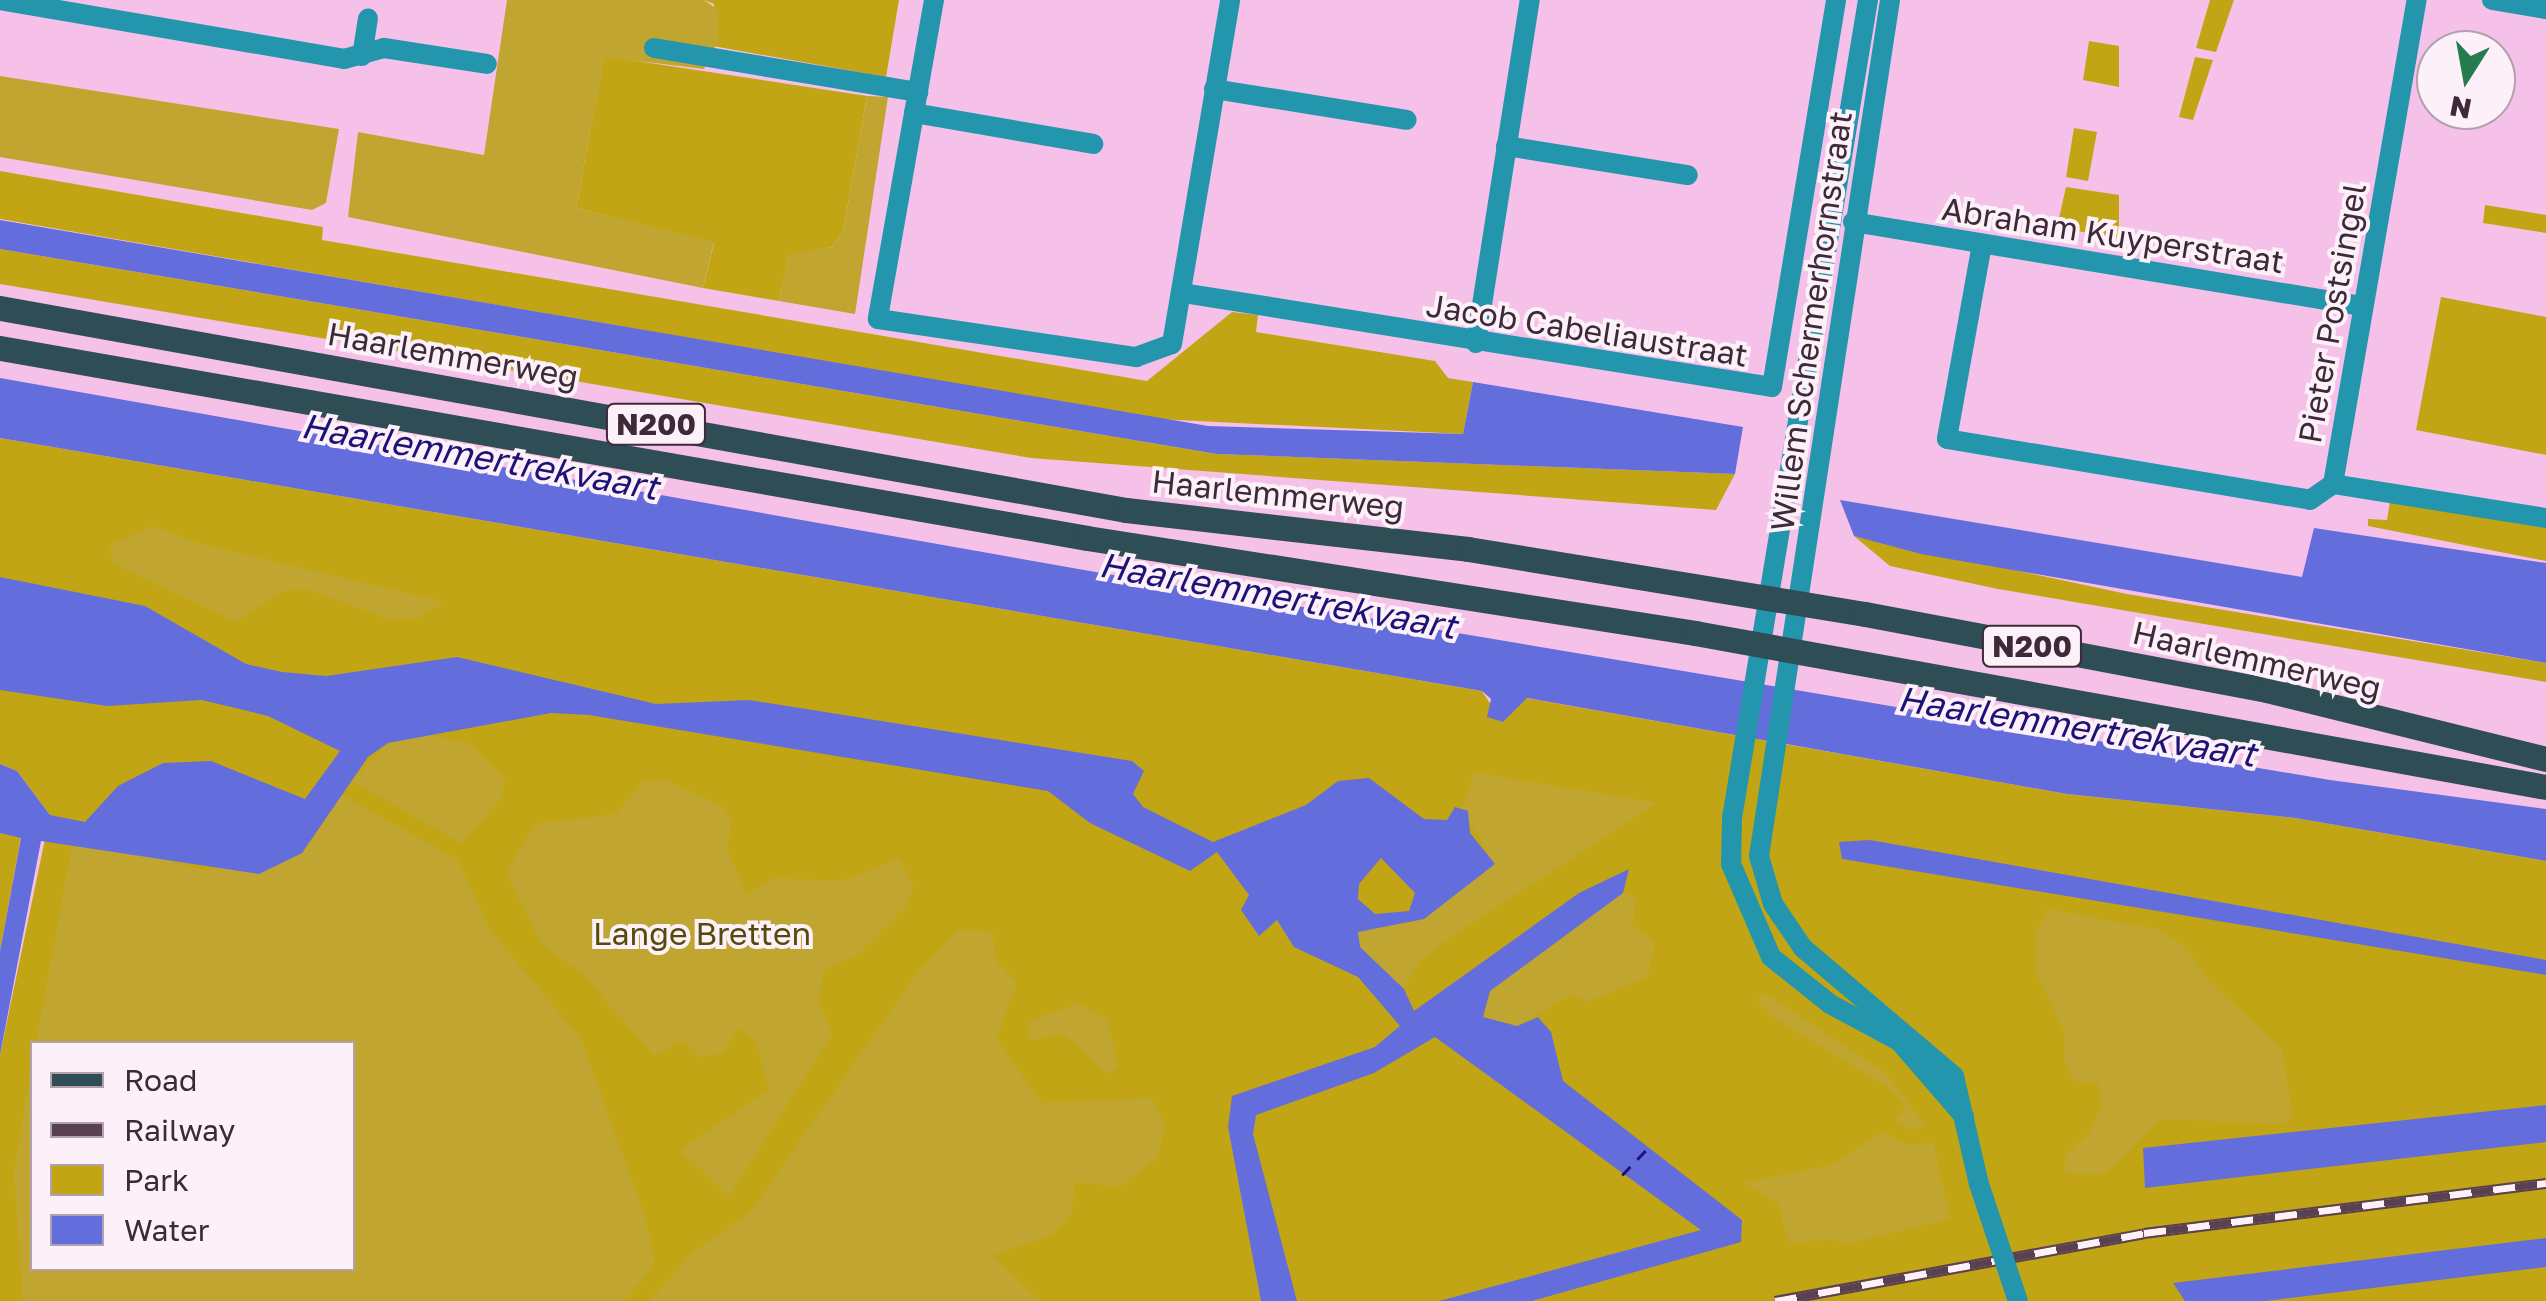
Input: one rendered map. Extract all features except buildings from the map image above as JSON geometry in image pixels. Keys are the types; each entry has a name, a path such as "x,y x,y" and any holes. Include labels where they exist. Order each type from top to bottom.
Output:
{"main road":[{"name":"Haarlemmerweg","path":"0,308 1126,510 1468,548 1797,602 2267,690 2546,759"},
{"name":"Haarlemmerweg","path":"0,348 1087,538 1761,645 1785,662 2546,787"}],"street":[{"path":"0,0 362,56 384,48 486,64"},
{"path":"934,0 878,319 1155,355 1172,344 1183,293 1230,0"},
{"path":"1476,343 1530,0"},
{"name":"Jacob Cabeliaustraat","path":"1183,293 1476,343 1772,387 1836,0"},
{"name":"Willem Schermerhornstraat","path":"1868,0 1756,671 1732,864 1756,934 1798,980 1899,1041 1968,1122"},
{"name":"Willem Schermerhornstraat","path":"1890,0 1768,766 1759,856 1782,923 1830,974 1940,1059 1962,1091 1979,1184 2018,1301"},
{"name":"Pieter Postsingel","path":"2418,0 2333,484 2546,518"},
{"path":"2492,0 2523,2 2546,9"},
{"path":"362,56 368,18"},
{"path":"654,48 916,102 1094,144"},
{"path":"1214,89 1407,120"},
{"path":"1506,146 1688,175"},
{"name":"Abraham Kuyperstraat","path":"1854,222 2362,306"},
{"path":"1982,244 1947,439 2310,500 2333,484"}],"green space":[{"path":"507,0 704,0 719,10 718,41 704,69 604,57 576,208 714,242 703,288 348,217 358,132 484,155"},
{"path":"704,0 899,0 886,77 713,46 714,4"},
{"path":"2210,0 2234,0 2216,52 2196,48"},
{"path":"2089,41 2119,46 2119,87 2083,80"},
{"path":"604,56 867,96 843,233 832,247 789,256 779,301 703,288 714,243 576,208"},
{"path":"2195,57 2213,60 2193,120 2179,117"},
{"path":"0,76 339,129 326,203 312,210 0,157"},
{"path":"867,96 888,97 855,314 779,301 789,255 832,247 843,233"},
{"path":"2074,128 2097,132 2088,181 2066,177"},
{"path":"0,171 323,227 322,240 1147,381 1232,312 1258,315 1256,332 1435,361 1448,378 1473,382 1463,434 1157,419 0,219"},
{"path":"2066,187 2119,195 2119,239 2057,227"},
{"path":"2485,205 2546,215 2546,233 2483,223"},
{"path":"0,249 1217,454 1735,474 1716,510 1031,458 0,284"},
{"path":"2441,297 2546,317 2546,455 2416,430"},
{"name":"Lange Bretten","path":"0,438 1482,691 1502,722 1526,698 2067,794 2295,818 2546,861 2546,1301 0,1301 0,1055 50,815 17,771 0,764"},
{"path":"2390,501 2546,528 2546,561 2368,526 2368,519 2387,520"},
{"path":"154,526 200,544 444,602 417,618 392,620 307,589 284,590 236,622 113,563 110,545"},
{"path":"1854,536 2127,594 2546,663 2546,682 1998,589 1890,566"},
{"path":"426,734 470,744 505,779 501,799 461,843 352,781 388,743"},
{"path":"1475,773 1657,803 1455,934 1419,961 1404,989 1360,947 1358,932 1424,919 1494,864 1462,808"},
{"path":"664,780 720,805 732,820 727,850 747,895 774,878 842,881 898,859 914,885 906,907 859,954 824,970 819,999 832,1035 729,1196 680,1150 769,1090 757,1044 739,1027 724,1053 700,1057 683,1040 654,1056 584,975 541,943 506,872 536,824 616,814 644,781"},
{"path":"342,795 458,860 490,930 581,1039 644,1214 655,1260 623,1301 23,1301 14,1173 30,1073 30,1271 355,1271 355,1041 36,1041 72,846 113,846 206,871 302,853"},
{"path":"0,833 21,837 0,951"},
{"path":"1623,893 1636,897 1632,925 1655,943 1647,977 1587,1002 1572,994 1517,1026 1483,1018 1489,991"},
{"path":"2048,909 2160,930 2183,945 2209,981 2282,1049 2293,1116 2282,1124 2162,1119 2105,1174 2064,1173 2066,1155 2090,1132 2102,1104 2097,1082 2075,1082 2064,1061 2064,1031 2035,971 2036,933"},
{"path":"958,930 992,931 996,961 1017,983 996,1039 1042,1103 1152,1098 1165,1126 1157,1158 1118,1187 1075,1182 1071,1214 1052,1235 992,1255 1040,1301 650,1301 694,1251 750,1213 914,977"},
{"path":"1764,993 1884,1072 1926,1126 1912,1130 1895,1120 1906,1107 1889,1088 1772,1016 1756,999"},
{"path":"1078,1003 1107,1020 1119,1068 1107,1074 1064,1034 1028,1040 1028,1022"},
{"path":"1883,1132 1909,1146 1933,1142 1950,1219 1840,1245 1837,1238 1789,1244 1778,1203 1744,1183 1831,1165"}],"water":[{"path":"0,220 1208,426 1463,434 1473,382 1743,427 1735,474 1217,454 0,249"},
{"path":"0,378 1107,574 2330,780 2546,809 2546,861 2295,818 2067,794 1527,698 1503,722 1487,717 1491,699 1482,691 0,438"},
{"path":"1840,500 2302,577 2314,528 2546,563 2546,663 1921,554 1854,536"},
{"path":"0,577 145,606 246,664 282,672 326,676 457,657 656,704 749,700 1132,761 1144,771 1133,794 1143,807 1213,842 1306,805 1338,781 1369,778 1424,819 1447,820 1455,807 1468,811 1470,833 1495,864 1424,919 1358,932 1360,947 1404,989 1414,1011 1579,893 1629,869 1623,893 1490,991 1483,1017 1517,1026 1538,1017 1551,1032 1563,1081 1742,1220 1741,1242 1532,1301 1439,1301 1701,1230 1435,1037 1374,1073 1256,1115 1253,1134 1297,1301 1261,1301 1228,1127 1232,1096 1375,1047 1400,1026 1358,977 1294,947 1277,920 1259,936 1241,910 1249,895 1217,852 1190,871 1090,823 1048,791 589,715 551,713 388,743 368,757 302,853 259,874 41,841 0,1055 0,951 21,838 0,833 0,764 17,771 50,815 85,822 118,786 163,763 211,761 305,799 340,751 268,716 202,700 107,706 0,690","holes":["1381,858 1415,893 1409,911 1375,914 1358,899 1359,884"]},
{"path":"1870,840 2546,960 2546,975 1842,859 1839,842"},
{"path":"2546,1105 2546,1142 2145,1188 2143,1148"},
{"path":"2546,1238 2546,1267 2265,1301 2185,1301 2173,1283"}],"ferry route":[{"path":"1622,1175 1648,1148"}],"railway":[{"path":"1775,1301 2144,1233 2546,1183"}],"water label":[{"name":"Haarlemmertrekvaart","path":"480,456"},
{"name":"Haarlemmertrekvaart","path":"1278,595"},
{"name":"Haarlemmertrekvaart","path":"2077,726"}]}
